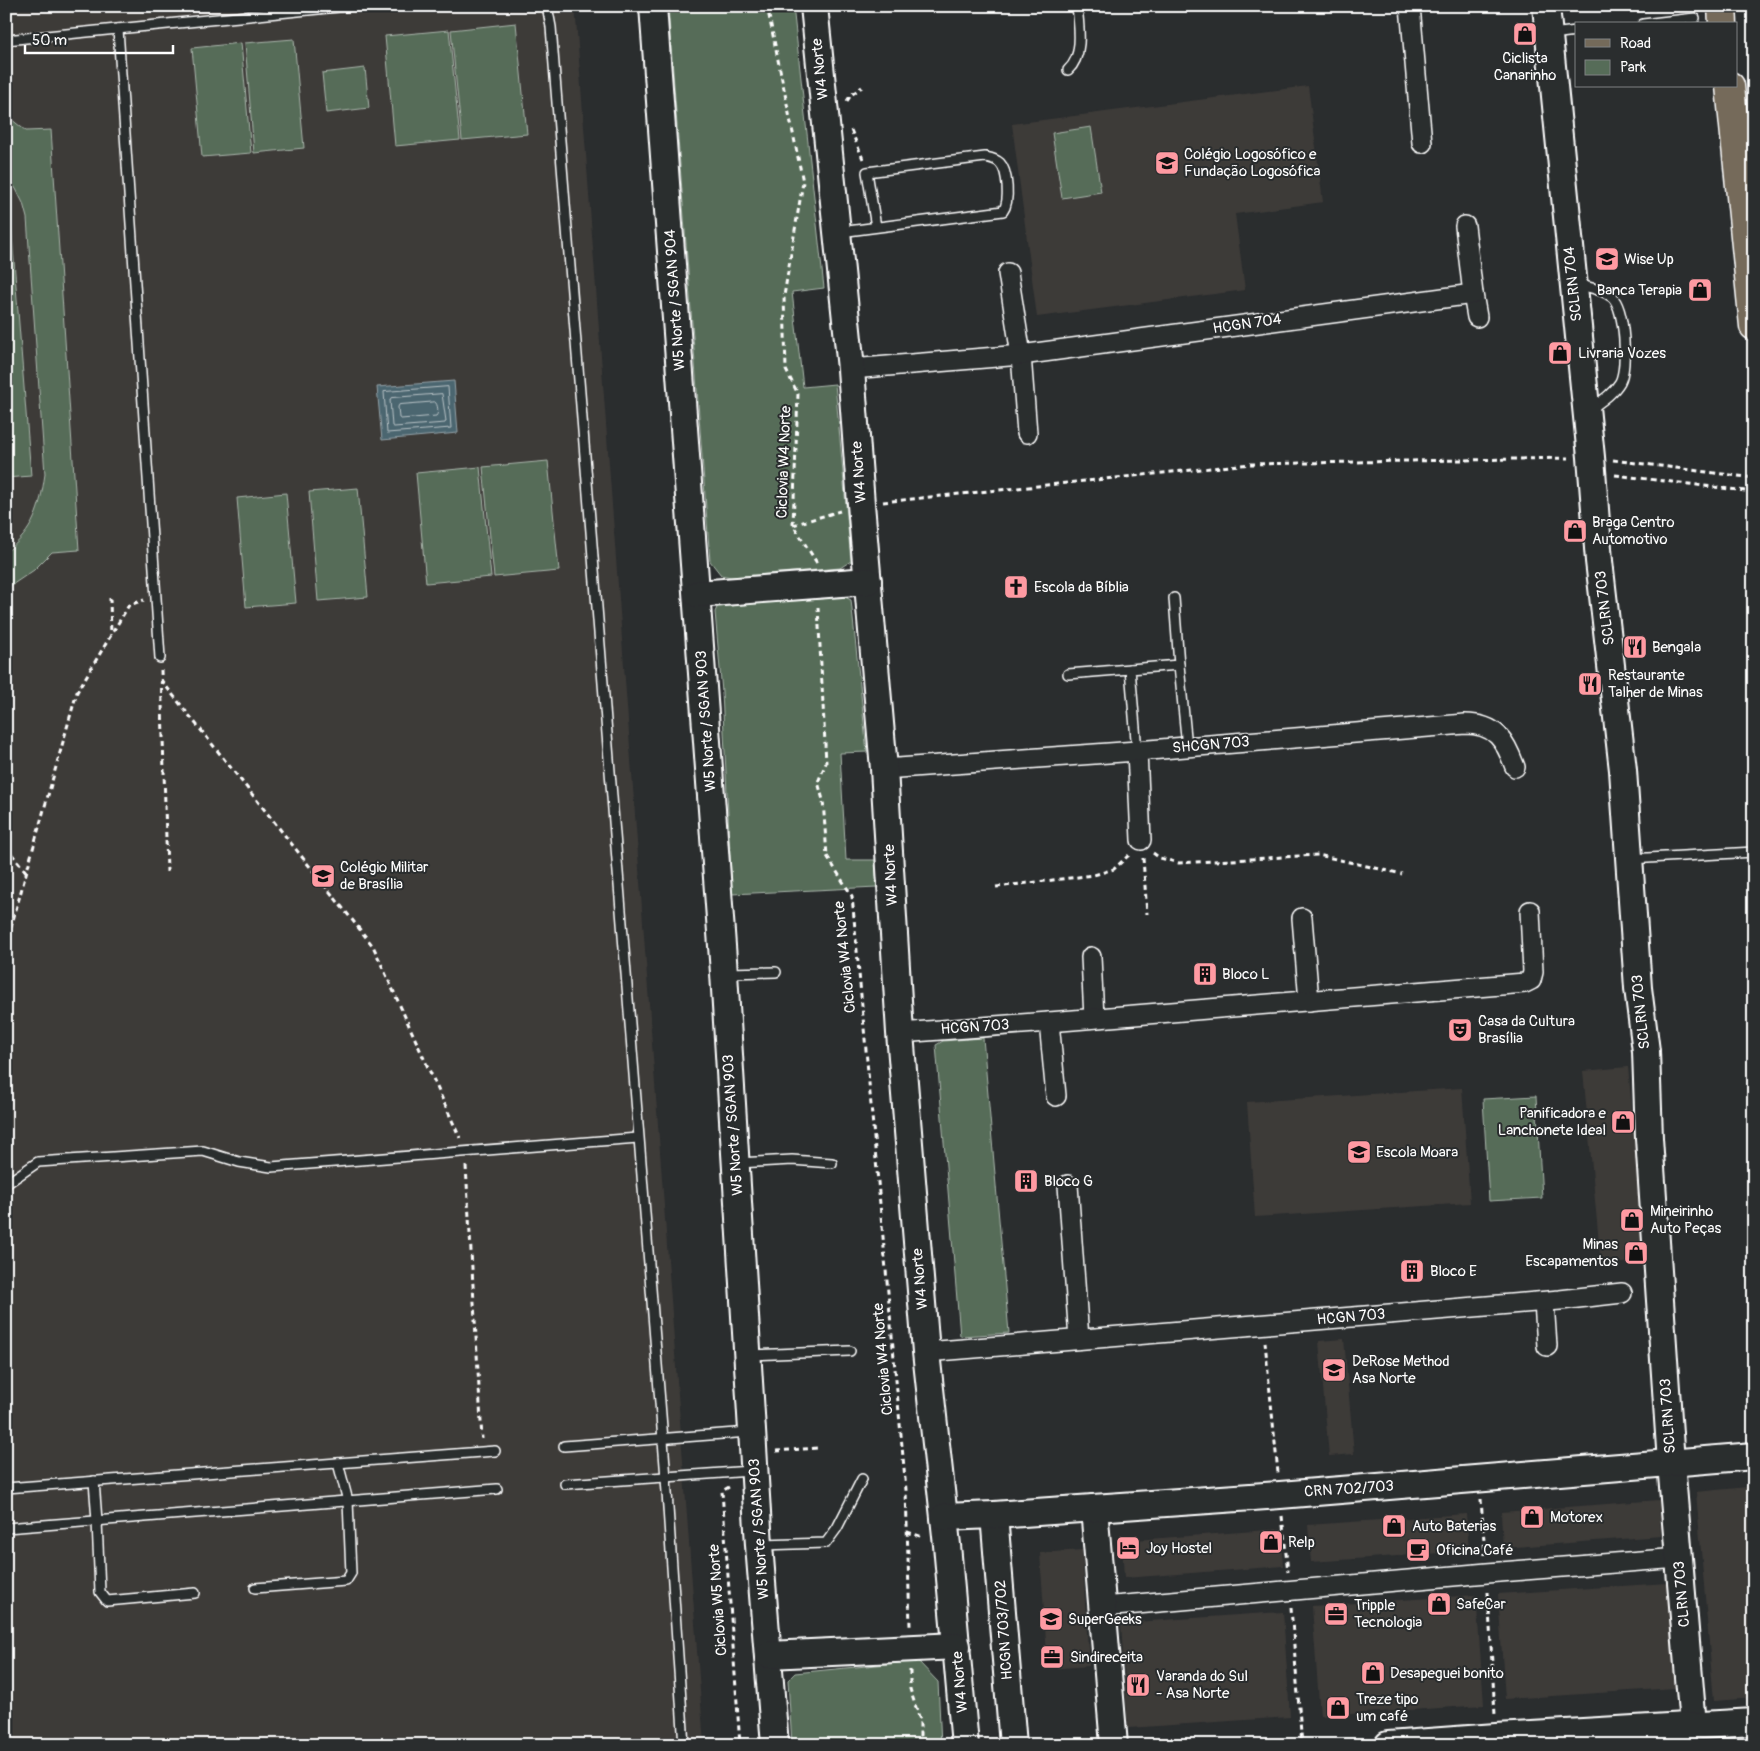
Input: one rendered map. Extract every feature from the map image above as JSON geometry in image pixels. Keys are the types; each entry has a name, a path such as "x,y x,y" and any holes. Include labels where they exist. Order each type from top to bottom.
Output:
{"main road":[{"name":"W5 Norte / SGAN 904","path":"653,6 697,594"},
{"name":"W4 Norte","path":"814,6 852,369 861,504 884,770 900,1033 926,1352 957,1646 965,1745"},
{"name":"SCLRN 704","path":"1546,6 1599,561"},
{"path":"1722,6 1724,22"},
{"path":"1730,88 1754,326"},
{"name":"SCLRN 703","path":"1599,561 1621,751 1638,988 1646,1051 1649,1138 1671,1463"},
{"path":"697,594 868,581"},
{"name":"W5 Norte / SGAN 903","path":"697,594 724,973 759,1545 775,1745"},
{"name":"CRN 702/703","path":"944,1517 1094,1508 1480,1479 1754,1456"},
{"name":"CLRN 703","path":"1671,1463 1693,1725"},
{"path":"1094,1508 1114,1745"},
{"name":"HCGN 703/702","path":"994,1515 1013,1745"},
{"path":"769,1655 957,1646"},
{"path":"1388,1745 1754,1722"}],"street":[{"path":"1410,6 1422,143"},
{"path":"1465,226 1477,317"},
{"path":"1008,274 1021,355 1027,433"},
{"name":"HCGN 704","path":"852,369 1021,355 1473,294"},
{"name":"SHCGN 703","path":"884,770 1479,724 1491,728 1501,739 1508,748 1514,766"},
{"path":"1137,751 1141,840"},
{"name":"HCGN 703","path":"900,1033 1525,983 1531,980 1533,972 1530,911"},
{"path":"1302,918 1309,1001"},
{"path":"1091,957 1094,1018"},
{"path":"1049,1022 1056,1096"},
{"path":"1068,1185 1079,1339"},
{"name":"HCGN 703","path":"926,1352 1544,1302 1622,1293"},
{"path":"1544,1302 1547,1346"},
{"path":"1103,1607 1679,1558"}],"lane":[{"path":"6,40 349,6"},
{"path":"545,6 548,11 551,27 661,1440 666,1478 684,1745"},
{"path":"1068,70 1075,61 1079,33 1077,6"},
{"path":"1660,22 1695,18"},
{"path":"118,29 160,658"},
{"path":"1548,35 1575,31"},
{"path":"837,232 876,227 1003,210 1008,197 1004,170 1000,163 985,157 867,172 876,227"},
{"path":"1573,283 1597,290 1612,297 1617,304 1621,319 1625,350 1624,373 1620,382 1612,392 1586,413"},
{"path":"1174,598 1188,747"},
{"path":"1068,674 1179,665"},
{"path":"1130,669 1137,751"},
{"path":"1630,859 1754,852"},
{"path":"724,973 776,972"},
{"path":"6,1184 38,1162 203,1150 238,1162 271,1167 638,1138"},
{"path":"735,1163 792,1160 832,1163"},
{"path":"747,1356 850,1351"},
{"path":"564,1446 661,1440 753,1452"},
{"path":"6,1488 496,1451"},
{"path":"565,1484 666,1478 753,1452"},
{"path":"255,1588 346,1581 351,1573 348,1501 338,1463"},
{"path":"759,1545 826,1543 837,1528 862,1479"},
{"path":"94,1481 100,1592 108,1601 195,1594"},
{"path":"6,1528 497,1489"}],"path":[{"name":"Ciclovia W4 Norte","path":"767,6 803,182 784,296 786,370 798,394 793,525 817,563 826,763 818,782 823,800 827,856 852,896 906,1490 910,1690 920,1720 920,1745"},
{"path":"846,102 862,87"},
{"path":"847,122 867,172"},
{"path":"793,525 861,504 1250,464 1591,465 1754,478"},
{"path":"1591,465 1754,492"},
{"path":"6,945 77,692 129,605 156,596"},
{"path":"110,598 111,635"},
{"path":"160,658 167,872"},
{"path":"161,680 373,946 466,1152 483,1452"},
{"path":"1141,840 1148,849 1160,858 1178,862 1318,855 1402,874"},
{"path":"996,887 1094,875 1114,869 1134,850 1141,840"},
{"path":"1141,840 1148,914"},
{"path":"6,847 27,873"},
{"path":"1264,1324 1290,1590 1302,1745"},
{"path":"753,1452 818,1448"},
{"name":"Ciclovia W5 Norte","path":"740,1745 722,1491 753,1452"},
{"path":"1480,1479 1496,1737"}],"shaded area":[{"name":"Colégio Militar de Brasília","path":"6,6 575,6 704,1745 6,1745"},
{"name":"Colégio Logosófico e Fundação Logosófica","path":"1308,86 1323,202 1235,214 1245,290 1037,317 1012,124"},
{"path":"1628,1067 1646,1261 1601,1265 1583,1071"},
{"name":"Escola Moara","path":"1462,1088 1470,1203 1255,1217 1247,1102"},
{"name":"DeRose Method Asa Norte","path":"1344,1339 1354,1454 1329,1456 1319,1341"},
{"path":"1748,1487 1754,1558 1754,1698 1714,1701 1696,1492"},
{"path":"1659,1500 1661,1536 1503,1548 1501,1512"},
{"path":"1466,1514 1469,1551 1311,1562 1308,1525"},
{"path":"1280,1529 1283,1566 1124,1578 1122,1541"},
{"path":"1082,1550 1089,1666 1048,1669 1040,1553"},
{"path":"1668,1583 1675,1688 1505,1699 1498,1594"},
{"path":"1476,1595 1484,1705 1320,1716 1312,1606"},
{"path":"1283,1612 1290,1717 1128,1728 1121,1623"}],"green space":[{"path":"668,6 793,6 824,288 792,292 803,387 835,384 851,561 840,568 731,577 721,575 710,561"},
{"path":"516,23 527,134 462,140 451,30"},
{"path":"449,30 460,140 395,146 385,36"},
{"path":"294,39 304,148 254,153 245,43"},
{"path":"241,43 251,153 202,157 192,48"},
{"path":"365,68 369,108 326,113 322,73"},
{"path":"6,115 26,131 51,130 79,550 52,552 34,570 6,589 6,552 23,536 34,518 41,498 45,474 27,218 23,203 6,175"},
{"path":"1091,127 1101,192 1062,198 1052,133"},
{"path":"6,210 10,210 31,476 6,478"},
{"path":"548,461 559,571 494,577 483,467"},
{"path":"480,467 491,577 426,583 416,473"},
{"path":"358,488 368,597 318,601 309,492"},
{"path":"286,493 296,603 246,607 237,498"},
{"path":"835,592 851,600 867,752 840,753 846,860 875,860 877,887 732,894 722,692 715,612 719,603"},
{"path":"983,1038 1009,1333 960,1336 936,1045 943,1041"},
{"path":"1536,1096 1542,1198 1489,1201 1483,1099"},
{"path":"918,1661 938,1682 941,1745 792,1745 788,1680 795,1673"}],"water":[{"path":"454,381 458,433 382,440 377,387"}],"place":[{"name":"Ciclista Canarinho","path":"1525,34"},
{"name":"Colégio Logosófico e Fundação Logosófica","path":"1167,163"},
{"name":"Wise Up","path":"1607,259"},
{"name":"Banca Terapia","path":"1700,290"},
{"name":"Livraria Vozes","path":"1560,353"},
{"name":"Braga Centro Automotivo","path":"1575,531"},
{"name":"Escola da Bíblia","path":"1016,587"},
{"name":"Bengala","path":"1635,647"},
{"name":"Restaurante Talher de Minas","path":"1590,684"},
{"name":"Colégio Militar de Brasília","path":"323,876"},
{"name":"Bloco L","path":"1205,974"},
{"name":"Casa da Cultura Brasília","path":"1460,1030"},
{"name":"Panificadora e Lanchonete Ideal","path":"1623,1122"},
{"name":"Escola Moara","path":"1359,1152"},
{"name":"Bloco G","path":"1026,1181"},
{"name":"Mineirinho Auto Peças","path":"1632,1220"},
{"name":"Minas Escapamentos","path":"1636,1253"},
{"name":"Bloco E","path":"1412,1271"},
{"name":"DeRose Method Asa Norte","path":"1334,1370"},
{"name":"Motorex","path":"1532,1517"},
{"name":"Auto Baterias","path":"1394,1526"},
{"name":"Relp","path":"1271,1542"},
{"name":"Joy Hostel","path":"1128,1548"},
{"name":"Oficina Café","path":"1418,1550"},
{"name":"SafeCar","path":"1439,1604"},
{"name":"Tripple Tecnologia","path":"1336,1614"},
{"name":"SuperGeeks","path":"1051,1619"},
{"name":"Sindireceita","path":"1052,1657"},
{"name":"Desapeguei bonito","path":"1373,1673"},
{"name":"Varanda do Sul - Asa Norte","path":"1138,1685"},
{"name":"Treze tipo um café","path":"1338,1708"}]}
